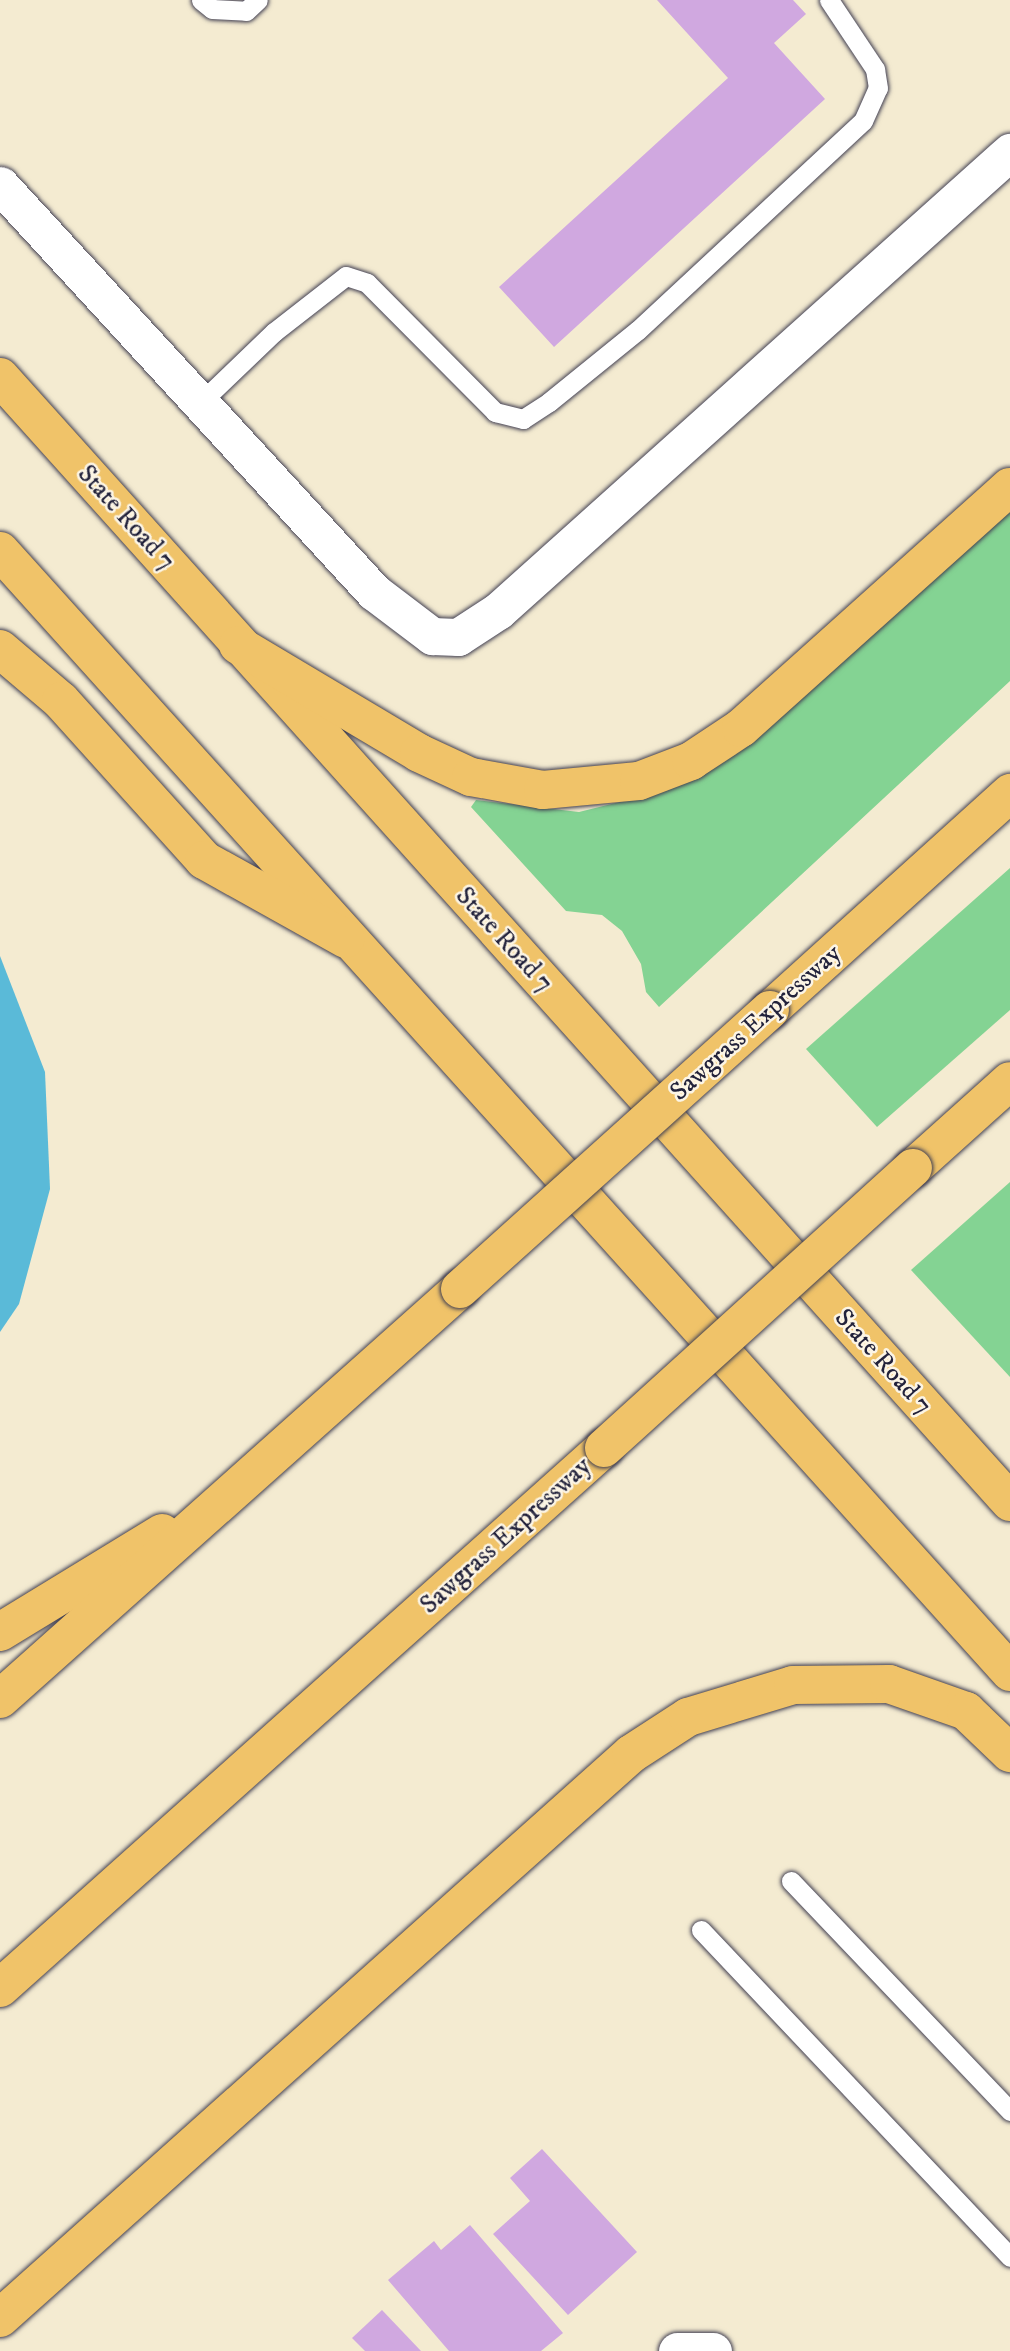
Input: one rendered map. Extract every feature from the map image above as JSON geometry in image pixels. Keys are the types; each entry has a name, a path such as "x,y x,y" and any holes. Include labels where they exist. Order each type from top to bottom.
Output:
{"main road":[{"name":"State Road 7","path":"0,377 1010,1502"},
{"path":"239,645 419,753 471,777 543,790 639,781 691,761 741,728 1010,487"},
{"path":"0,551 346,939 1010,1672"},
{"path":"0,649 61,701 204,860 346,939"},
{"name":"Sawgrass Expressway","path":"0,1699 250,1478 1010,793"},
{"name":"Sawgrass Expressway","path":"0,1988 1010,1081"},
{"path":"0,1632 250,1478"},
{"path":"0,2318 631,1754 688,1717 793,1685 889,1684 966,1711 1010,1753"}],"street":[{"path":"0,185 374,592 432,636 457,637 498,611 1010,152"}],"lane":[{"path":"201,0 212,9 246,11 258,0"},
{"path":"200,403 274,332 346,276 367,283 495,412 523,419 549,402 638,330 863,121 878,88 875,69 829,0"},
{"path":"791,1881 1010,2110"},
{"path":"701,1930 1010,2257"}],"green space":[{"path":"1010,506 1010,681 659,1007 646,992 641,964 622,931 602,915 566,911 471,807 476,800 579,812 668,790"},
{"path":"1010,868 1010,1010 877,1127 806,1049"},
{"path":"1010,1182 1010,1377 911,1270"}],"water":[{"path":"0,956 45,1072 50,1189 19,1304 0,1332"}],"building":[{"path":"657,0 793,0 806,14 774,43 825,99 554,347 499,287 728,78"},
{"path":"542,2149 637,2252 568,2315 493,2234 530,2201 510,2178"},
{"path":"470,2225 563,2333 541,2351 449,2351 388,2280 434,2241 441,2250"},
{"path":"382,2310 421,2351 365,2351 352,2338"}]}
